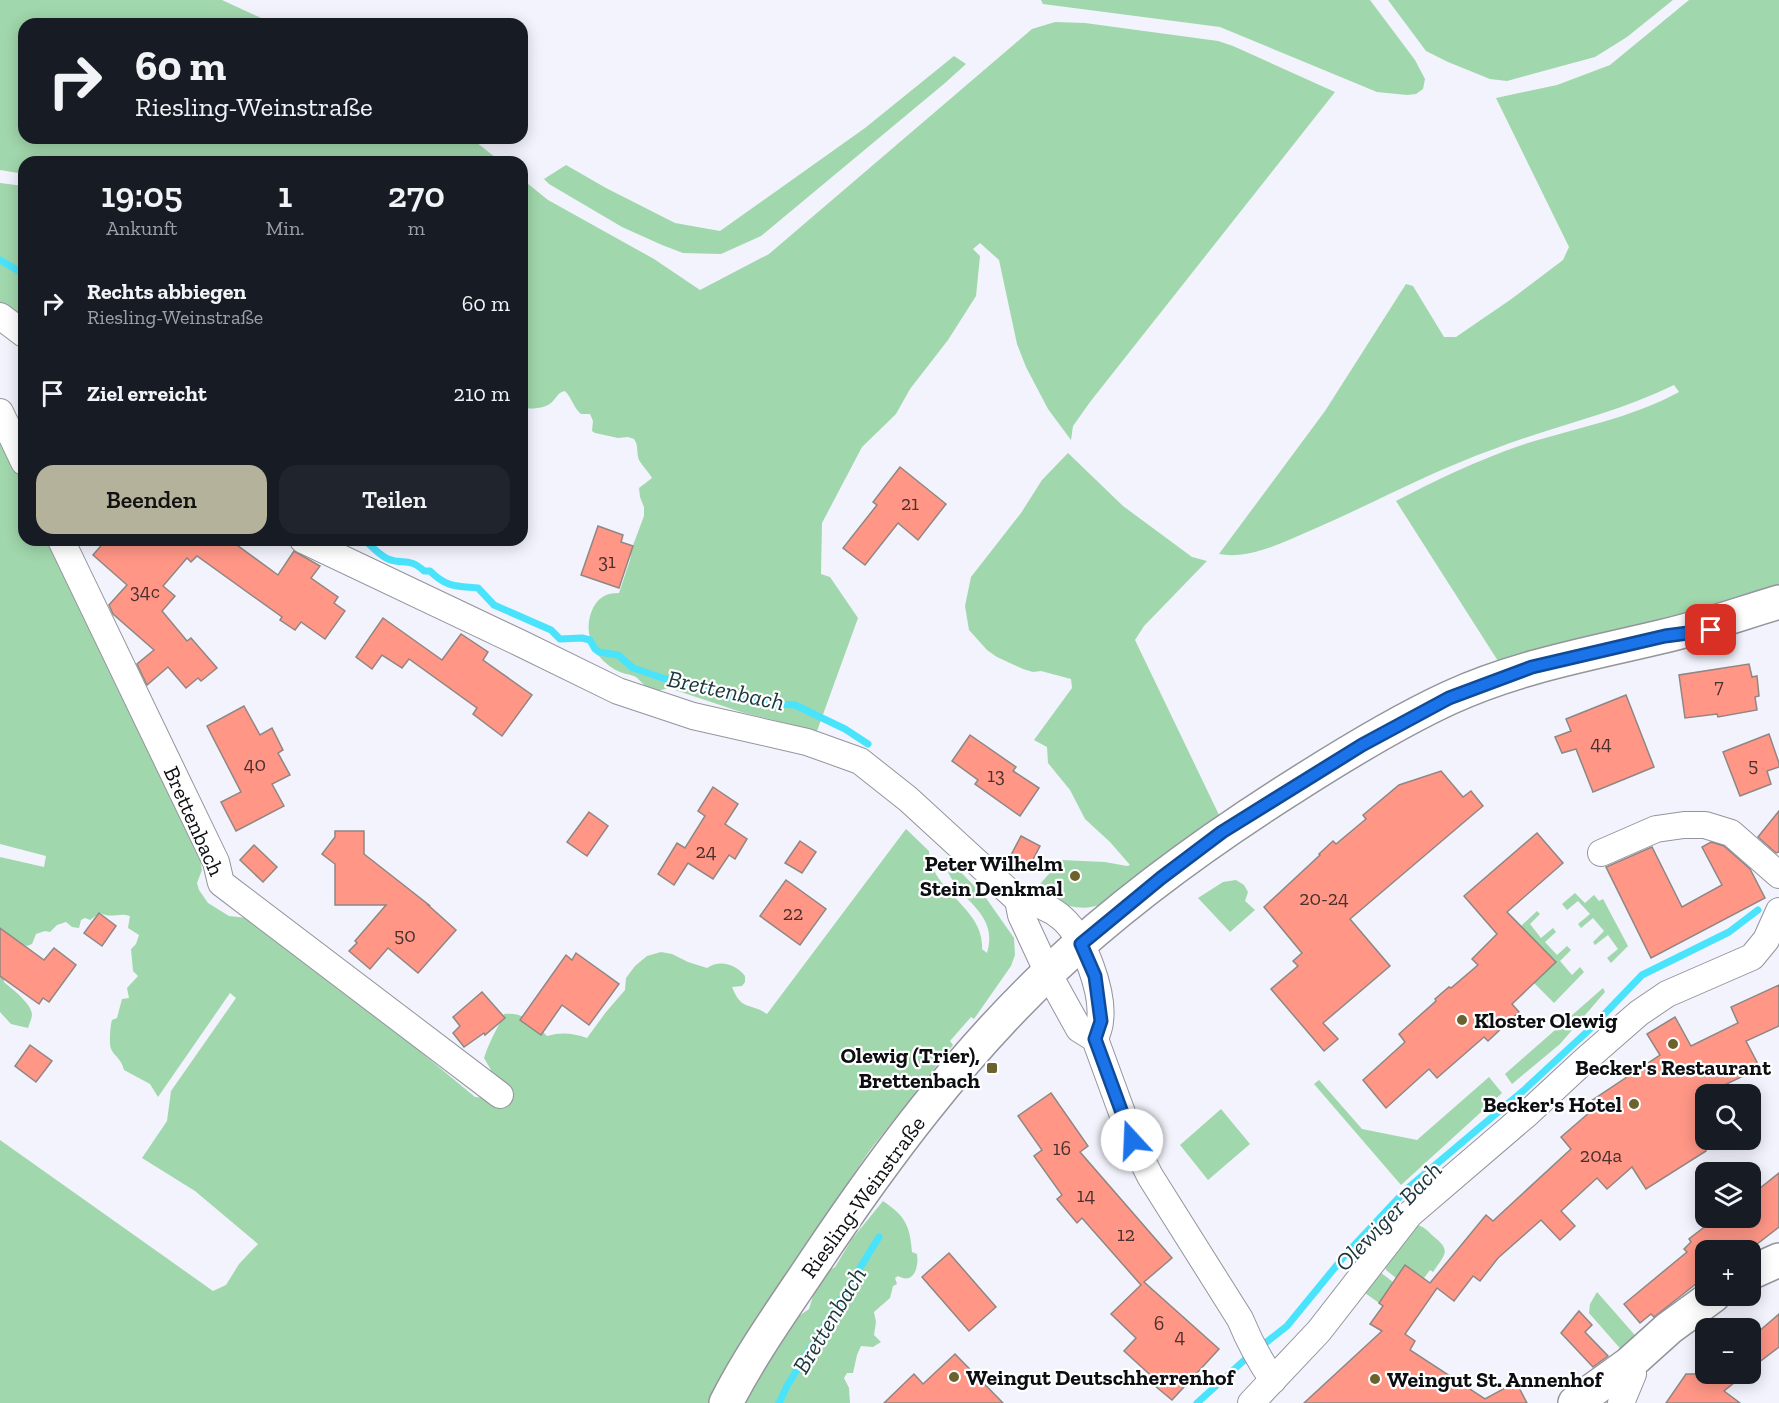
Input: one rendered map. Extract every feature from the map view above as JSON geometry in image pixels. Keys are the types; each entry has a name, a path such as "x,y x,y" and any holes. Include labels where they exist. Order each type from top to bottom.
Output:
{"main road":[{"name":"Riesling-Weinstraße","path":"726,1403 786,1305 868,1182 973,1052 1048,973 1161,878 1222,832 1312,775 1406,720 1457,694 1532,667 1665,636 1779,602"},
{"name":"Riesling-Weinstraße","path":"1665,636 1779,620"},
{"path":"1761,1268 1779,1260"},
{"path":"1575,1403 1629,1364 1669,1328 1699,1306"}],"street":[{"path":"0,316 18,330"},
{"path":"0,412 18,450"},
{"name":"Brettenbach","path":"64,546 216,862 221,883 500,1095"},
{"path":"316,546 618,691 693,716 807,742 860,761 908,799 1018,900 1034,902 1068,923 1081,944 1095,976 1101,1021 1095,1039"},
{"path":"1601,853 1656,829 1670,826 1705,825 1731,833 1779,874"},
{"path":"1018,900 1021,915 1048,973 1079,1029 1095,1039 1132,1140 1150,1176 1240,1319 1261,1361 1251,1403"},
{"path":"1261,1361 1319,1331 1410,1214 1528,1113 1639,1013 1666,994 1752,957 1766,940 1777,920"},
{"path":"1621,1403 1633,1374 1629,1364"}],"green space":[{"path":"0,0 222,0 261,18 18,18 18,144 478,144 494,156 18,156 18,173 0,170"},
{"path":"1041,0 1370,0 1415,60 1425,79 1423,89 1416,94 1407,95 1377,92 1220,27 1043,4"},
{"path":"1388,0 1673,0 1627,37 1595,57 1507,81 1490,79 1426,51"},
{"path":"1689,0 1779,0 1779,593 1498,661 1396,501 1506,451 1641,409 1679,392 1674,385 1630,404 1471,458 1280,544 1243,554 1219,554 1325,411 1406,284 1413,286 1444,337 1456,337 1563,260 1569,247 1496,98 1557,85 1610,65"},
{"path":"1055,22 1085,23 1218,41 1335,92 1090,402 1073,426 1071,440 1048,409 1026,367 1017,344 999,260 980,243 973,249 980,256 976,296 948,340 910,389 896,414 862,447 822,523 821,574 830,577 858,618 817,731 741,712 669,688 653,692 636,677 610,666 592,645 590,617 600,598 619,593 644,516 639,488 652,478 639,460 634,439 618,438 592,431 593,421 590,414 581,414 565,391 547,406 528,408 528,184 548,200 654,259 700,290 769,254 1032,29"},
{"path":"954,56 966,64 945,83 761,236 721,254 683,253 662,245 622,227 544,179 566,165 675,223 720,231 865,128"},
{"path":"0,183 18,185 18,313 0,304"},
{"path":"0,432 18,470 18,546 55,546 199,851 202,870 197,883 208,903 229,916 257,919 475,1097 491,1098 491,1070 484,1058 504,1014 523,1017 547,1036 567,1034 587,1038 625,990 626,978 635,966 647,956 661,952 707,968 722,963 737,968 745,976 742,986 732,987 739,1000 767,1014 906,829 929,851 938,877 975,922 981,935 982,949 987,953 988,929 979,911 950,876 946,857 986,898 1014,938 1015,955 1011,966 974,1019 971,1017 950,1041 953,1045 870,1150 809,1240 731,1363 709,1403 0,1403 0,1140 213,1291 226,1285 239,1264 258,1244 195,1191 142,1158 167,1121 171,1091 236,998 230,993 158,1097 150,1084 124,1070 110,1047 112,1020 117,1018 122,999 129,998 127,988 138,976 133,971 131,949 136,944 139,935 128,928 130,916 100,913 90,920 85,918 81,920 79,928 72,927 66,922 57,925 50,932 36,934 32,944 27,946 14,941 14,938 0,929 0,857 44,867 46,856 0,844"},
{"path":"1068,453 1123,506 1192,557 1207,561 1144,626 1135,640 1220,817 1102,904 1084,908 1067,905 1034,891 1061,860 1130,865 1085,819 1070,790 1048,763 1047,747 1034,740 1072,688 1071,679 1041,671 1033,672 997,657 987,650 969,630 965,606 971,577 1021,513 1042,480"},
{"path":"1236,880 1244,885 1248,892 1245,901 1255,910 1230,932 1198,898 1223,882"},
{"path":"1575,893 1585,903 1594,895 1599,901 1603,899 1628,946 1611,963 1607,958 1618,949 1608,935 1595,945 1593,942 1604,931 1593,918 1581,928 1578,924 1590,914 1578,901 1567,910 1562,904"},
{"path":"1537,911 1540,914 1530,924 1541,938 1553,928 1556,932 1545,942 1557,955 1567,946 1571,950 1560,961 1572,975 1580,967 1584,972 1554,1003 1534,983 1556,961 1521,926"},
{"path":"0,974 4,976 4,982 21,996 31,1010 32,1016 28,1028 11,1024 0,1012"},
{"path":"1603,988 1605,992 1560,1044 1512,1084 1505,1074"},
{"path":"1489,1077 1502,1093 1401,1185 1314,1084 1319,1080 1362,1129 1417,1140"},
{"path":"1221,1109 1250,1144 1208,1180 1180,1145"},
{"path":"883,1201 905,1222 910,1235 912,1252 917,1254 917,1264 912,1276 895,1278 897,1284 893,1286 890,1298 874,1312 876,1322 874,1335 881,1342 873,1347 861,1346 853,1373 847,1373 844,1378 849,1388 850,1403 739,1403 786,1325 809,1309 816,1286 827,1272 835,1267 852,1239"},
{"path":"1417,1225 1443,1245 1445,1253 1433,1272 1430,1270 1424,1278 1405,1265 1396,1278 1386,1270 1385,1266"},
{"path":"1380,1272 1393,1282 1379,1303 1365,1293"},
{"path":"1597,1292 1640,1341 1625,1354 1589,1313 1590,1304"}],"building":[{"path":"900,467 946,504 918,540 898,523 865,565 843,548 877,505 873,502"},
{"path":"598,526 623,535 621,542 633,546 619,588 581,575"},
{"path":"101,546 238,546 278,575 294,551 320,566 311,578 338,597 334,603 345,611 325,639 301,622 295,630 280,620 282,617 197,556 191,562 187,558 163,586 175,596 162,611 187,641 191,638 217,668 201,681 198,678 186,688 168,667 147,685 137,664 154,650 113,614 109,605 127,585 93,555"},
{"path":"383,618 442,660 461,634 488,652 483,660 532,695 502,736 473,714 477,708 409,659 402,668 382,655 372,669 356,657"},
{"path":"1749,664 1752,677 1757,676 1759,696 1755,697 1757,710 1718,717 1717,714 1685,718 1679,675"},
{"path":"1626,695 1654,767 1593,792 1576,749 1562,753 1555,737 1571,731 1566,719"},
{"path":"244,706 260,735 272,728 283,750 278,753 290,775 272,784 284,806 236,831 221,802 241,792 207,726"},
{"path":"1769,734 1779,767 1767,771 1771,784 1740,796 1723,752"},
{"path":"970,735 1016,767 1013,771 1039,788 1020,816 975,784 978,780 952,761"},
{"path":"1441,771 1463,797 1471,791 1483,806 1350,919 1390,966 1323,1023 1338,1039 1324,1051 1271,989 1298,966 1293,961 1302,953 1264,907 1333,841 1336,844 1366,819 1363,815 1399,785"},
{"path":"713,787 738,804 725,824 747,839 735,859 729,855 713,879 688,863 674,885 658,874 677,843 685,848 705,816 698,811"},
{"path":"1779,811 1779,852 1776,853 1758,837"},
{"path":"589,812 608,826 587,856 567,842"},
{"path":"335,831 364,831 364,854 429,905 456,930 418,973 388,948 370,969 349,951 386,905 335,905 335,864 322,854 335,837"},
{"name":"Kloster Olewig","path":"1537,833 1563,863 1507,912 1556,962 1512,1004 1519,1012 1488,1041 1484,1037 1437,1078 1429,1069 1386,1108 1363,1080 1405,1042 1399,1034 1436,1001 1435,999 1478,965 1472,959 1497,934 1464,896"},
{"path":"1021,836 1040,846 1029,867 1010,857"},
{"path":"800,841 816,852 802,873 785,863"},
{"path":"1711,842 1724,846 1750,869 1765,898 1651,958 1606,867 1652,847 1682,907 1722,885 1702,847"},
{"path":"254,845 277,867 263,882 240,860"},
{"path":"786,880 826,909 800,945 760,916"},
{"path":"99,913 116,926 102,946 84,933"},
{"path":"0,928 44,960 54,948 76,965 49,1002 43,998 39,1004 0,976"},
{"path":"576,953 619,984 589,1025 562,1005 541,1035 520,1020 566,955 572,960"},
{"path":"1779,985 1779,1026 1746,1041 1760,1068 1726,1084 1695,1084 1695,1150 1706,1151 1646,1189 1632,1167 1607,1189 1597,1178 1561,1211 1575,1226 1560,1240 1541,1220 1498,1258 1480,1281 1473,1276 1454,1301 1437,1288 1405,1334 1415,1341 1410,1350 1485,1399 1516,1382 1527,1403 1304,1403 1382,1331 1370,1324 1383,1306 1379,1303 1405,1265 1430,1283 1486,1215 1493,1221 1571,1149 1561,1137 1590,1112 1585,1105 1660,1055 1647,1034 1675,1017 1691,1046 1738,1023 1731,1007"},
{"path":"482,992 505,1018 485,1035 484,1033 464,1047 453,1033 460,1026 453,1017"},
{"path":"30,1045 52,1061 36,1082 15,1066"},
{"path":"1051,1093 1088,1146 1080,1152 1172,1258 1144,1282 1219,1349 1172,1400 1155,1386 1158,1382 1124,1351 1136,1338 1111,1314 1141,1285 1082,1218 1077,1223 1057,1199 1062,1195 1034,1156 1042,1150 1018,1116"},
{"path":"1779,1173 1779,1227 1761,1241 1695,1240 1695,1285 1654,1317 1651,1314 1640,1323 1624,1304 1687,1252 1684,1249 1691,1242 1689,1239 1703,1228 1761,1228 1761,1187"},
{"path":"949,1253 996,1307 969,1331 922,1277"},
{"path":"1579,1311 1592,1325 1585,1332 1608,1356 1593,1367 1561,1333"},
{"path":"1779,1314 1779,1347 1761,1361 1761,1330"},
{"name":"Weingut Deutschherrenhof","path":"955,1354 1003,1403 884,1403 914,1374 923,1384"},
{"path":"1686,1374 1695,1374 1695,1384 1733,1384 1724,1391 1740,1403 1666,1403"}],"waterway":[{"name":"Brettenbach","path":"0,260 18,270"},
{"name":"Brettenbach","path":"371,546 388,559 414,564 452,585 478,588 494,605 551,630 560,639 590,640 599,652 618,655 633,668 695,689 762,703 795,705 845,729 868,744"},
{"name":"Olewiger Bach","path":"1259,1348 1287,1326 1346,1254 1408,1188 1523,1091 1590,1029 1642,975 1729,932 1758,910"},
{"name":"Brettenbach","path":"779,1403 787,1386 879,1237"},
{"name":"Olewiger Bach","path":"1197,1403 1250,1355"}],"place":[{"name":"Peter Wilhelm Stein Denkmal","path":"1075,876"},
{"name":"Kloster Olewig","path":"1462,1020"},
{"name":"Becker's Restaurant","path":"1673,1044"},
{"name":"Olewig (Trier), Brettenbach","path":"992,1068"},
{"name":"Becker's Hotel","path":"1634,1104"},
{"name":"Weingut Deutschherrenhof","path":"954,1377"},
{"name":"Weingut St. Annenhof","path":"1375,1379"}],"route":[{"path":"1132,1140 1095,1039 1101,1021 1095,976 1081,944 1161,878 1222,832 1362,745 1449,698 1532,667 1665,636 1711,630"}]}
